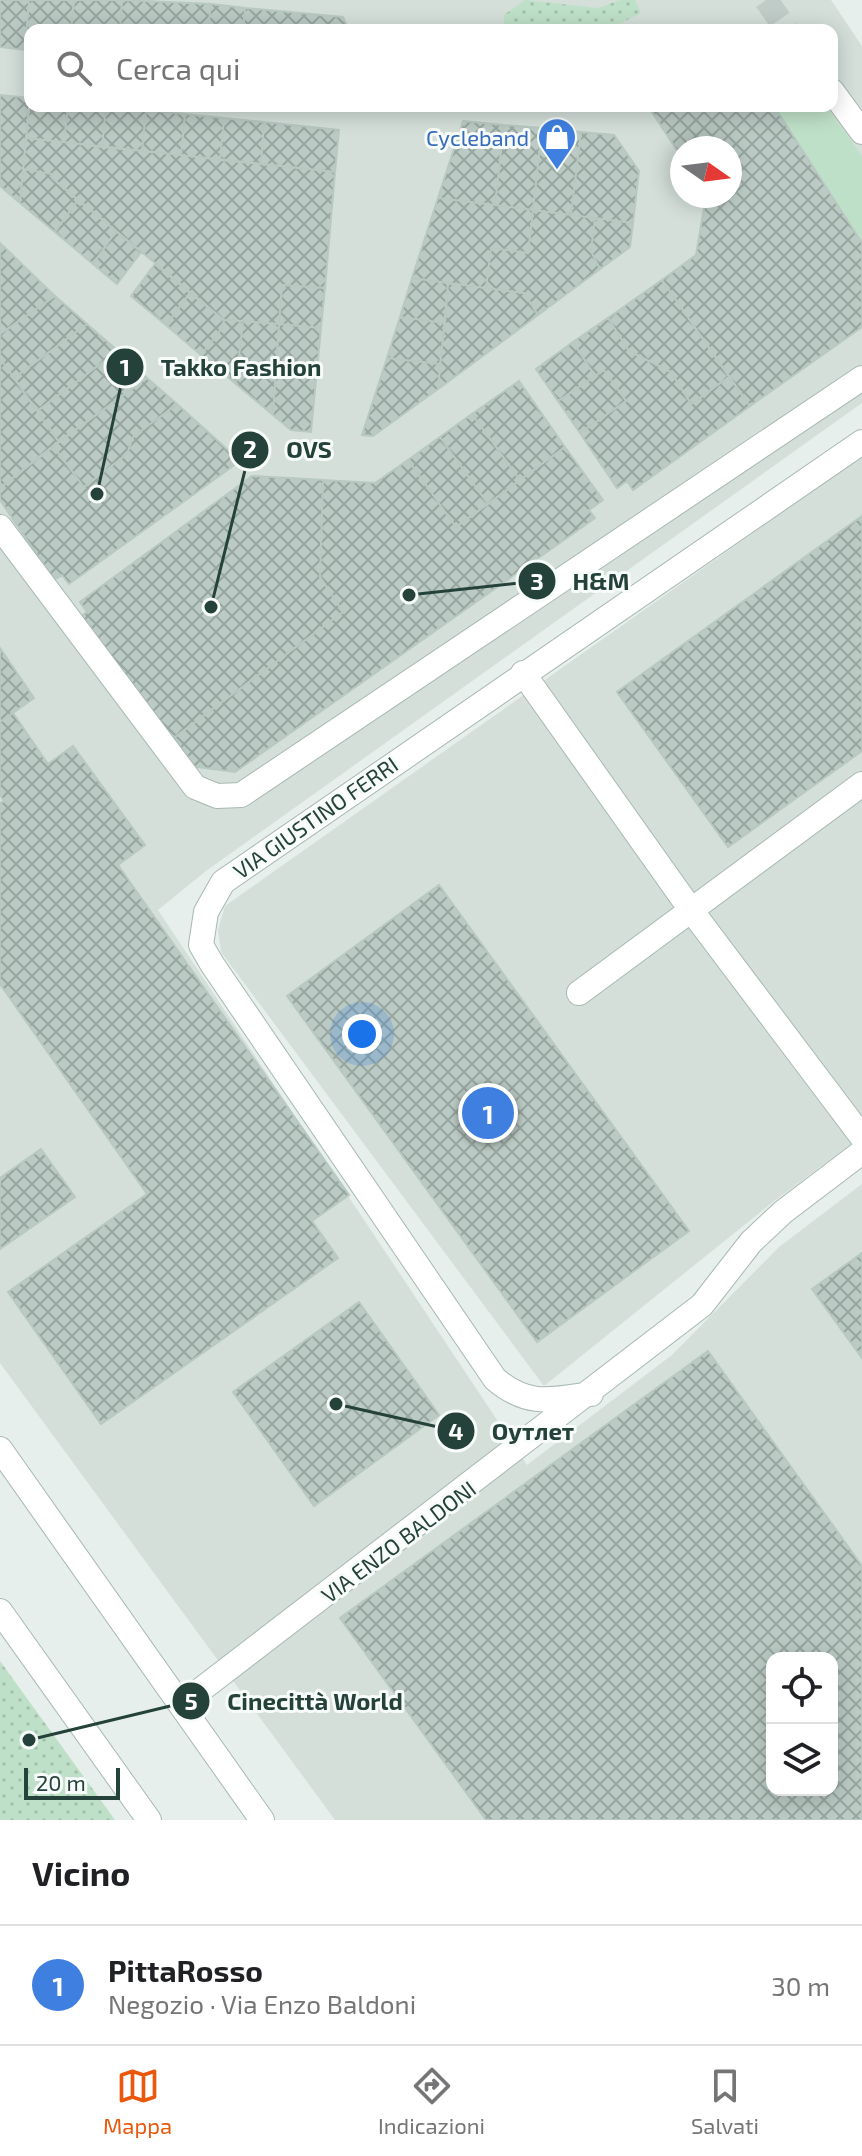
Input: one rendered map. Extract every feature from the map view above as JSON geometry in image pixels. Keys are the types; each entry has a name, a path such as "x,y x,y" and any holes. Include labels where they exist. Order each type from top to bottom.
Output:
{"street":[{"path":"838,99 862,132"},
{"path":"0,527 195,787 217,796 241,795 862,378"},
{"name":"VIA GIUSTINO FERRI","path":"591,1394 541,1401 511,1392 495,1379 201,945 206,912 223,882 862,442"},
{"path":"523,673 691,910 862,1137"},
{"path":"579,993 862,784"},
{"name":"VIA ENZO BALDONI","path":"181,1705 591,1394 702,1305 751,1242 783,1212 862,1152"},
{"path":"0,1449 262,1820"},
{"path":"0,1611 149,1820"}],"shaded area":[{"path":"0,0 831,0 862,46 862,403 206,871 158,910 527,1465 672,1355 779,1247 862,1184 862,1820 335,1820 0,1363"},
{"path":"862,456 862,1136 773,1202 544,1386 221,952 218,930 225,906"}],"green space":[{"path":"525,0 598,8 620,0 635,0 641,13 619,24 504,24 504,15"},
{"path":"778,112 830,112 862,156 862,243"},
{"path":"0,1661 115,1820 0,1820"}],"building":[{"path":"0,0 29,0 27,24 24,24 24,50 0,47"},
{"path":"29,0 74,0 72,24 27,24"},
{"path":"74,0 122,0 120,24 72,24"},
{"path":"122,0 211,4 209,24 120,24"},
{"path":"211,4 245,8 244,24 209,24"},
{"path":"245,8 343,17 346,24 244,24"},
{"path":"0,95 24,97 24,112 29,112 20,203 0,186"},
{"path":"29,112 67,112 64,142 26,138"},
{"path":"67,112 105,112 102,147 64,142"},
{"path":"105,112 146,112 142,151 102,147"},
{"path":"146,112 185,114 181,155 142,151"},
{"path":"652,112 778,112 862,243 862,327 750,406 662,280 696,255 704,208 742,208 742,136 670,136 670,140"},
{"path":"185,114 224,118 220,160 181,155"},
{"path":"224,118 264,122 261,164 220,160"},
{"path":"463,121 504,125 495,205 438,198"},
{"path":"264,122 339,130 335,172 261,164"},
{"path":"504,125 542,128 533,210 495,205"},
{"name":"Cycleband","path":"542,128 581,132 571,215 533,210"},
{"path":"581,132 614,135 639,171 633,223 571,215"},
{"path":"26,138 335,172 325,288 282,285 279,324 224,320 52,178 52,174 23,169"},
{"path":"23,169 52,174 52,178 78,200 55,232 20,203"},
{"path":"438,198 533,210 528,253 491,248 486,288 412,278"},
{"path":"78,200 116,231 93,264 55,232"},
{"path":"533,210 595,218 591,251 600,269 538,315 524,293 486,288 491,248 528,253"},
{"path":"595,218 633,223 630,247 600,269 591,251"},
{"path":"116,231 141,252 117,284 93,264"},
{"path":"0,243 55,296 0,334"},
{"path":"155,264 190,293 166,325 131,296"},
{"path":"412,278 448,283 445,323 400,317"},
{"path":"662,280 729,377 691,404 671,372 629,351 608,318"},
{"path":"448,283 524,293 538,315 438,389"},
{"path":"282,285 325,288 321,328 279,324"},
{"path":"190,293 224,320 222,328 201,355 166,325"},
{"path":"55,296 87,324 14,378 0,358 0,334"},
{"path":"400,317 445,323 440,364 387,358"},
{"path":"608,318 629,351 671,372 691,404 729,377 750,406 633,490 627,481 617,488 580,433 626,401 604,370 595,376 573,342"},
{"path":"224,320 243,321 236,384 201,355 222,328"},
{"path":"243,321 279,324 273,415 236,384"},
{"path":"87,324 118,351 37,411 14,378"},
{"path":"279,324 321,328 317,370 276,366"},
{"path":"573,342 595,376 558,401 536,369"},
{"path":"118,351 147,378 59,442 37,411"},
{"path":"0,358 59,442 0,488"},
{"path":"387,358 440,364 438,389 373,436 362,435"},
{"path":"276,366 317,370 311,432 291,430 273,415"},
{"path":"604,370 626,401 580,433 558,401"},
{"path":"147,378 177,404 133,437 127,454 84,487 53,446"},
{"path":"519,381 565,447 520,480 472,414"},
{"path":"177,404 240,461 69,584 62,575 54,580 0,500 0,488 53,446 84,487 127,454 133,437"},
{"path":"472,414 520,480 488,504 440,437"},
{"path":"440,437 488,504 456,527 408,460"},
{"path":"565,447 603,500 589,510 595,518 235,772 183,765 167,743 343,612 320,577 323,480 375,483 408,460 456,527"},
{"path":"252,476 323,480 320,577 343,612 167,743 77,619 87,612 80,602"},
{"path":"862,516 862,751 728,847 617,692"},
{"path":"0,648 34,698 0,722"},
{"path":"13,713 48,764 73,746 145,845 118,865 349,1195 312,1221 338,1258 101,1424 8,1292 147,1194 0,984 0,803 4,801 0,795 0,722"},
{"path":"439,885 689,1231 537,1342 287,996"},
{"path":"41,1149 75,1197 0,1249 0,1178"},
{"path":"862,1253 862,1358 812,1289"},
{"path":"359,1302 439,1415 314,1506 233,1392"},
{"path":"708,1351 862,1566 862,1820 486,1820 340,1618"}],"tunnel":[{"path":"766,0 783,24"}],"place":[{"name":"Cycleband","path":"557,171"},
{"name":"Takko Fashion","path":"97,494"},
{"name":"H&M","path":"409,595"},
{"name":"OVS","path":"211,607"},
{"name":"PittaRosso","path":"488,1113"},
{"name":"Оутлет","path":"336,1404"},
{"name":"Cinecittà World","path":"29,1740"}]}
